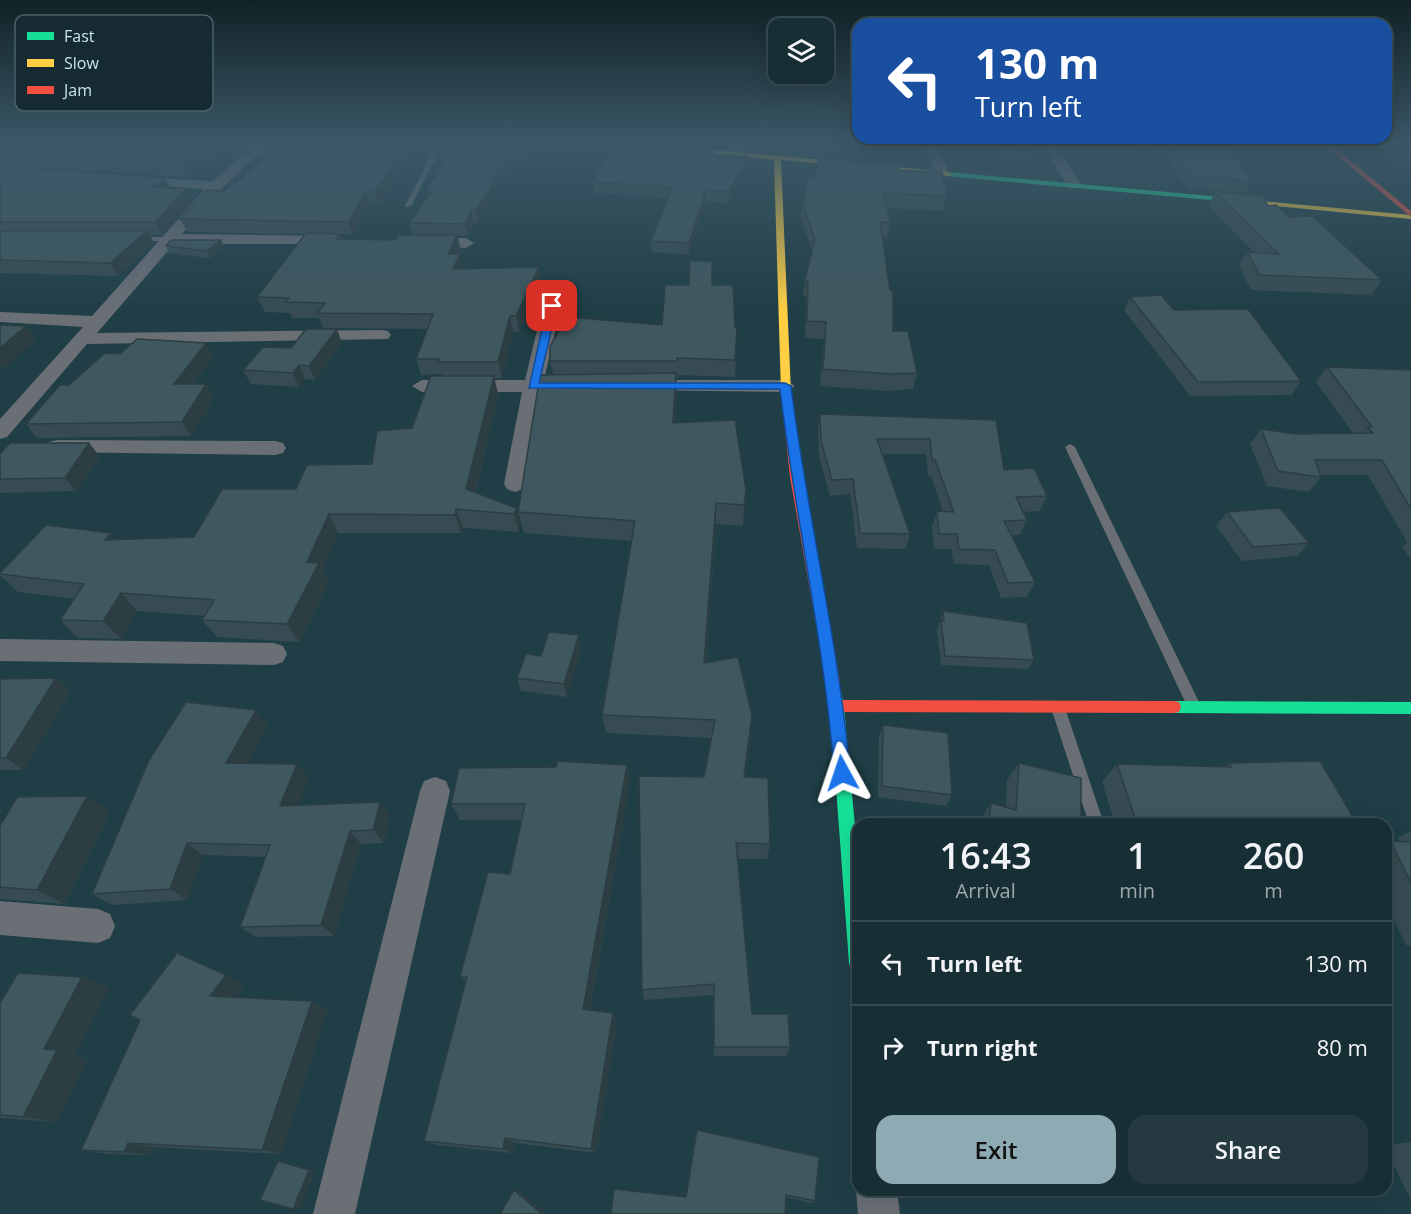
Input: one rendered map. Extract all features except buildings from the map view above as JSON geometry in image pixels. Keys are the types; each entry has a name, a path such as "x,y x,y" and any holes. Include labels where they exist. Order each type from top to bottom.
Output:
{"street":[{"path":"4,442 96,322 205,199"},
{"path":"778,199 785,386 796,477 837,706 852,865"},
{"path":"1222,199 1411,216"},
{"path":"1391,199 1411,216"},
{"path":"170,239 348,242"},
{"path":"407,242 466,243"},
{"path":"515,484 533,386 552,306"},
{"path":"0,317 96,322"},
{"path":"84,339 382,335"},
{"path":"422,386 590,386"},
{"path":"625,386 785,386"},
{"path":"36,447 275,447"},
{"path":"0,650 274,654"},
{"path":"837,706 1411,708"},
{"path":"334,1214 435,791"},
{"path":"0,918 98,926"},
{"path":"878,1196 879,1214"}],"lane":[{"path":"408,206 412,199"},
{"path":"125,239 170,239"},
{"path":"1070,447 1194,707"},
{"path":"1057,706 1095,818"}],"traffic: fast":[{"path":"1218,199 1255,202"},
{"path":"833,681 852,890"},
{"path":"1174,707 1411,708"}],"traffic: slow":[{"path":"779,199 786,393"},
{"path":"1255,202 1411,217"}],"traffic: jam":[{"path":"1392,199 1411,215"},
{"path":"786,393 796,477 833,681"},
{"path":"837,706 1174,707"}],"route":[{"path":"552,306 533,386 785,386 796,477 837,706 842,773"}]}
